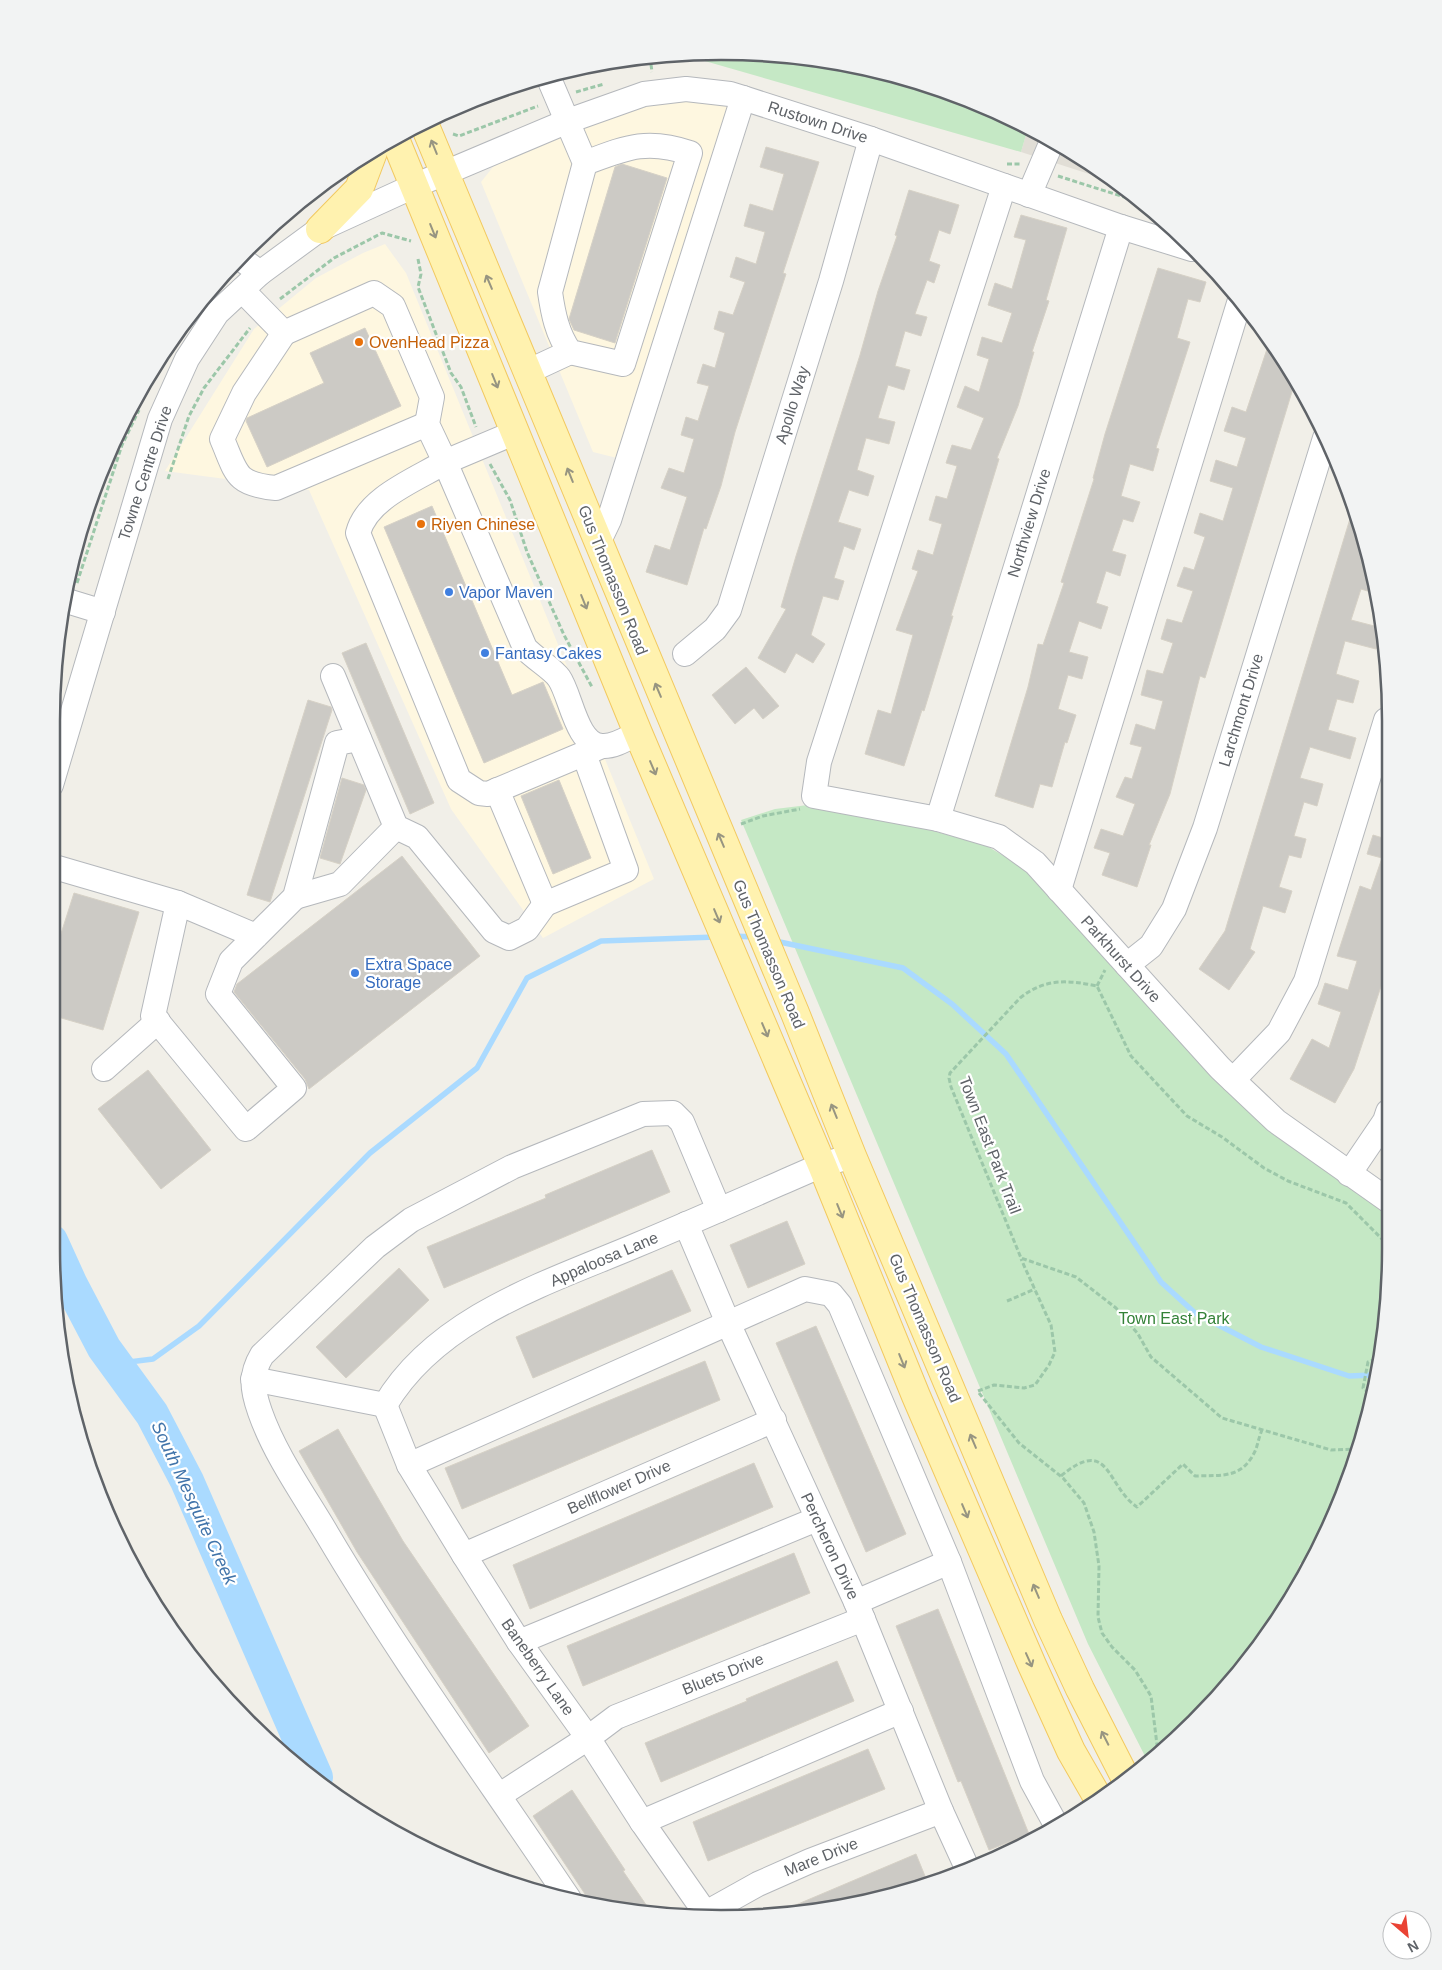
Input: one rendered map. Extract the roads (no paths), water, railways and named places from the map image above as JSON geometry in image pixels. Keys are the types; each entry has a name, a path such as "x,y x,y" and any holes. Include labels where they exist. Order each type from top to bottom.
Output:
{"main road":[{"name":"Gus Thomasson Road","path":"426,129 795,1013 852,1156 1048,1620 1080,1689 1124,1773"},
{"name":"Gus Thomasson Road","path":"398,145 638,733 822,1165 984,1555 1071,1751 1095,1793"},
{"path":"320,229 359,189 369,162"},
{"path":"566,556 598,543"}],"street":[{"path":"551,83 585,163 550,292 556,325 563,342 570,352"},
{"name":"Rustown Drive","path":"444,174 568,121 644,94 686,89 730,94 871,139 1121,227 1179,245"},
{"path":"598,543 609,520 742,98"},
{"name":"Apollo Way","path":"685,654 715,629 729,610 831,280 871,139"},
{"path":"527,372 570,352 624,364 690,153 673,147 630,146 585,163"},
{"path":"1029,194 1050,148"},
{"name":"Towne Centre Drive","path":"60,755 160,419 188,359 217,313 260,273 320,229 444,174"},
{"name":"Parkhurst Drive","path":"1004,186 819,762 810,803 938,819 999,837 1035,864 1118,964 1276,1121 1382,1196"},
{"name":"Northview Drive","path":"938,819 1121,227"},
{"path":"246,262 260,273"},
{"path":"242,290 284,332"},
{"path":"333,676 396,827 417,837 494,932 508,938 527,929 545,904 626,870 592,743 584,735 559,677 533,657 525,648 427,424 432,396 393,306 374,294 284,332 244,393 222,439 238,476 254,486 276,488 427,424"},
{"path":"1058,890 1237,309"},
{"path":"516,432 445,462 370,508 361,521 358,533 459,780 484,794 638,733"},
{"name":"Larchmont Drive","path":"1118,964 1151,946 1174,909 1204,828 1322,447"},
{"path":"71,602 103,612"},
{"path":"1233,1080 1279,1032 1306,981 1382,733"},
{"path":"295,897 337,742 359,739"},
{"path":"497,790 545,904"},
{"path":"178,903 153,1016 246,1129 294,1088 218,994 231,961 295,897 340,884 396,827"},
{"path":"60,869 178,903 256,936"},
{"path":"104,1069 158,1021"},
{"path":"563,1890 348,1570 275,1446 260,1412 253,1370 262,1355 375,1248 411,1220 512,1167 643,1114 673,1113 682,1122 719,1210"},
{"path":"1349,1174 1382,1126"},
{"name":"Appaloosa Lane","path":"385,1405 399,1382 457,1330 507,1300 822,1165 852,1156"},
{"name":"Percheron Drive","path":"686,1224 728,1323 774,1420 859,1610 941,1811 965,1863"},
{"path":"409,1465 806,1289 831,1294 840,1304 949,1562 1032,1781 1053,1820"},
{"path":"253,1379 385,1405"},
{"name":"Baneberry Lane","path":"385,1405 409,1465 519,1642 588,1738 642,1822 704,1910"},
{"name":"Bellflower Drive","path":"464,1555 774,1420"},
{"path":"519,1642 817,1519"},
{"name":"Bluets Drive","path":"500,1795 588,1738 616,1717 859,1610 949,1562"},
{"path":"642,1822 901,1711"},
{"name":"Mare Drive","path":"716,1910 758,1884 810,1861 941,1811"}],"waterway":[{"path":"733,936 753,937"},
{"path":"104,1348 129,1362 153,1359 199,1326 370,1153 477,1068 527,978 601,941 716,937"},
{"path":"775,941 903,968 952,1004 1006,1054 1161,1282 1195,1313 1261,1347 1349,1376 1369,1375"},
{"name":"South Mesquite Creek","path":"60,1261 104,1348 152,1414 187,1481 312,1767"}],"place":[{"name":"OvenHead Pizza","path":"359,342"},
{"name":"Riyen Chinese","path":"421,524"},
{"name":"Vapor Maven","path":"449,592"},
{"name":"Fantasy Cakes","path":"485,653"},
{"name":"Extra Space Storage","path":"355,973"}],"park label":[{"name":"Town East Park","path":"1174,1318"}]}
